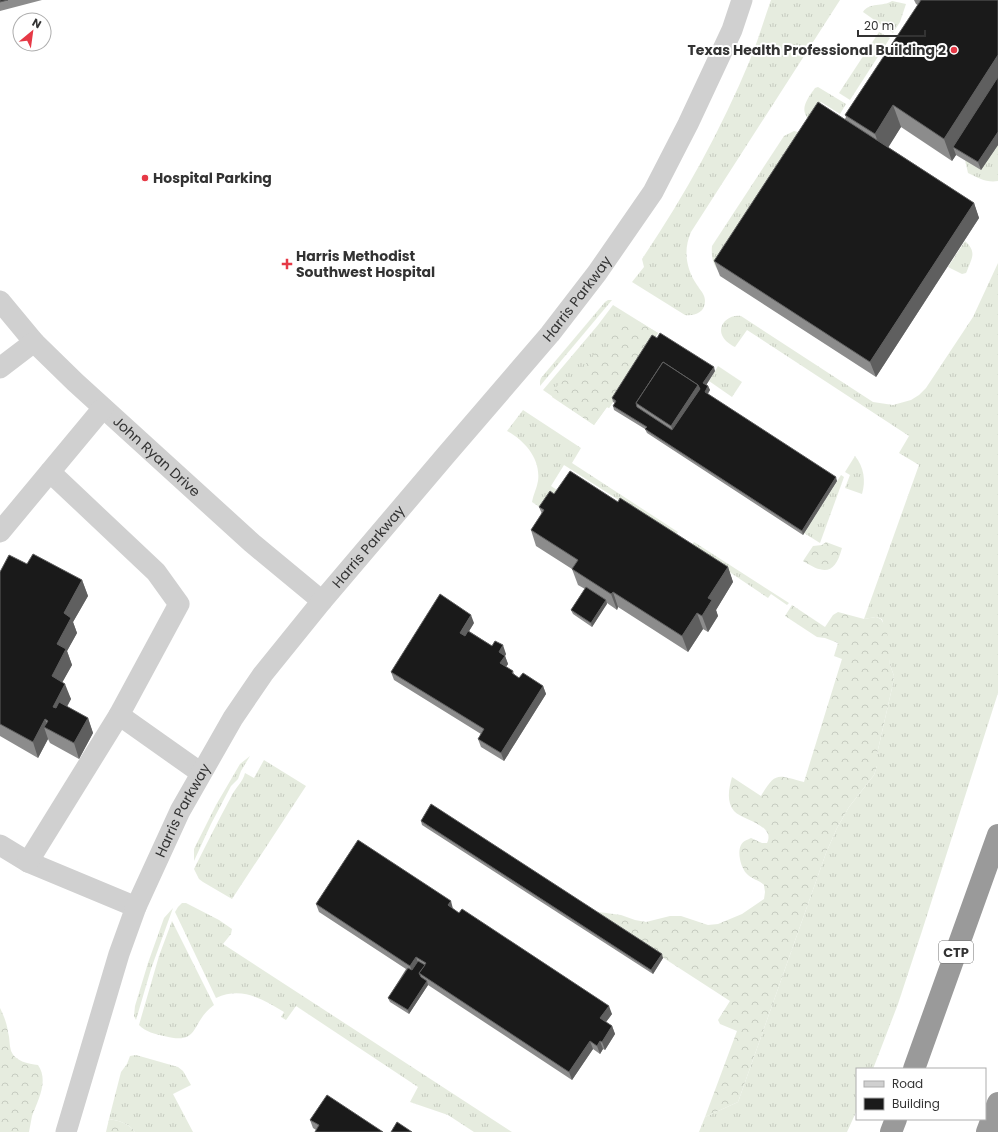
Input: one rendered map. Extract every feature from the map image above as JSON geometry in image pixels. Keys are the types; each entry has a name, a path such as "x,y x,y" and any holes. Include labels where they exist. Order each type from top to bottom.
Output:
{"highway":[{"name":"CTP","path":"914,1068 998,835"},
{"path":"988,1132 998,1103"},
{"path":"891,1132 896,1120"}],"street":[{"name":"Harris Parkway","path":"66,1132 119,954 136,907 180,811 233,718 259,681 322,602 550,334 597,273 653,192 688,124 732,30 742,0"},
{"name":"John Ryan Drive","path":"0,301 34,342 103,408 252,543 322,602"},
{"path":"0,368 34,342"},
{"path":"0,532 103,408"},
{"path":"28,862 119,715 179,604 156,572 50,472"},
{"path":"119,715 201,773"},
{"path":"0,845 28,862 136,907"}],"green space":[{"path":"771,0 840,0 691,232 686,252 688,266 693,279 703,294 705,305 698,313 685,315 632,282 644,267 642,259 673,212 727,112 750,60"},
{"path":"892,1 906,4 900,22 893,33 863,12 869,7"},
{"path":"879,32 890,38 850,100 839,93"},
{"path":"818,87 846,104 840,114 821,102 810,120 806,116 804,108 805,104 815,88"},
{"path":"794,131 810,138 721,274 713,261 712,246 784,136"},
{"path":"998,145 998,181 986,181 968,173 965,160"},
{"path":"965,241 971,248 972,255 966,273 962,274 948,267"},
{"path":"998,263 998,693 898,1004 873,1068 856,1068 856,1112 847,1132 699,1132 705,1117 738,1102 826,853 837,828 849,807 874,775 877,766 877,754 894,676 890,665 882,619 876,617 864,619 919,465 899,453 909,436 747,330 735,347 723,337 721,333 722,325 725,321 732,317 741,316 873,402 893,405 911,400 926,388 973,317"},
{"path":"608,300 612,300 540,386 541,378"},
{"path":"613,305 658,333 609,408 607,407 594,425 543,390"},
{"path":"624,321 638,321 658,333 609,408 607,407 594,425 552,397 556,388 566,379 582,377 587,371 586,362 598,350 611,350 613,347 611,339 612,331 617,325"},
{"path":"718,366 742,382 732,397 709,381"},
{"path":"523,410 581,448 572,463 678,532 675,536 564,465 551,486 557,490 544,510 532,502 538,481 537,465 526,445 507,431"},
{"path":"855,456 863,474 864,484 862,494 845,488 850,475 845,472"},
{"path":"841,475 844,477 820,543 804,533"},
{"path":"694,542 789,603 787,605 771,594 768,598 691,546"},
{"path":"826,542 842,548 836,563 832,567 828,570 817,569 803,561 813,546 822,545"},
{"path":"792,605 825,627 833,615 838,612 864,619 876,617 881,619 887,630 890,665 894,676 892,688 877,754 877,766 874,775 849,807 837,828 826,853 738,1102 705,1117 737,1031 720,1024 718,1020 730,1001 591,911 621,915 646,922 670,916 681,916 708,925 718,924 742,914 764,899 764,885 746,873 741,864 739,852 743,842 751,838 762,843 767,843 767,832 763,827 738,814 731,807 729,794 732,777 761,796 770,782 778,777 804,782 842,659 834,656 838,643 825,638 817,637 785,616"},
{"path":"250,756 238,779 231,786 194,861 194,849 216,805 240,764"},
{"path":"264,760 306,786 232,899 199,879 194,869 245,773 254,778"},
{"path":"182,903 186,903 219,920 232,929 231,934 223,944 512,1132 474,1132 448,1115 410,1102 418,1087 296,1006 286,1020 281,1017 284,1012 252,996 234,993 216,998 175,912"},
{"path":"173,908 151,969 136,1020 134,1016 135,1006 148,963 164,918"},
{"path":"172,921 214,1005 201,1018 194,1031 184,1038 157,1034 148,1031 139,1025 159,956"},
{"path":"0,1008 6,1023 11,1051 19,1060 38,1065 43,1077 43,1084 32,1116 29,1132 0,1132"},
{"path":"136,1055 178,1067 183,1071 191,1085 173,1094 193,1132 135,1132 127,1124 109,1119 121,1072 127,1064 130,1056"},
{"path":"109,1119 127,1124 135,1132 106,1132"}],"building":[{"name":"Texas Health Professional Building 2","path":"921,0 998,0 998,55 944,139 893,105 875,134 845,115"},
{"path":"998,77 998,132 978,162 953,147"},
{"path":"818,102 974,203 870,362 714,261"},
{"path":"660,333 714,367 703,383 708,386 705,392 836,477 802,531 645,429 647,427 613,406 616,401 612,398 652,335 657,338","holes":["663,362 698,385 700,389 672,430 637,407 636,403"]},
{"path":"663,362 698,385 671,426 636,403"},
{"path":"570,471 618,502 620,498 728,567 708,598 712,600 702,616 697,613 682,636 613,592 611,594 572,569 578,560 531,530 544,510 539,507 550,491 554,494"},
{"path":"33,554 82,580 64,613 71,618 57,644 66,649 52,676 65,684 53,707 56,708 59,702 88,718 74,743 44,727 48,721 45,719 33,742 0,724 0,572 9,555 27,564"},
{"path":"586,587 606,600 591,623 571,610"},
{"path":"440,594 471,615 460,633 465,636 468,631 492,646 495,641 503,645 499,652 505,656 500,663 513,671 512,673 519,678 523,673 543,686 501,753 478,739 484,729 391,672"},
{"path":"431,804 662,954 651,970 421,821"},
{"path":"358,840 451,901 448,905 459,913 462,909 609,1006 600,1018 612,1026 602,1042 600,1041 597,1046 590,1041 569,1072 419,973 426,963 416,957 410,966 316,904"},
{"path":"418,961 425,965 419,973 421,977 427,981 408,1010 388,998 408,968 412,970"},
{"path":"327,1095 383,1132 315,1132 319,1125 310,1120"},
{"path":"397,1122 412,1132 391,1132"}],"place":[{"name":"Texas Health Professional Building 2","path":"954,50"},
{"name":"Hospital Parking","path":"145,178"},
{"name":"Harris Methodist Southwest Hospital","path":"287,264"}]}
